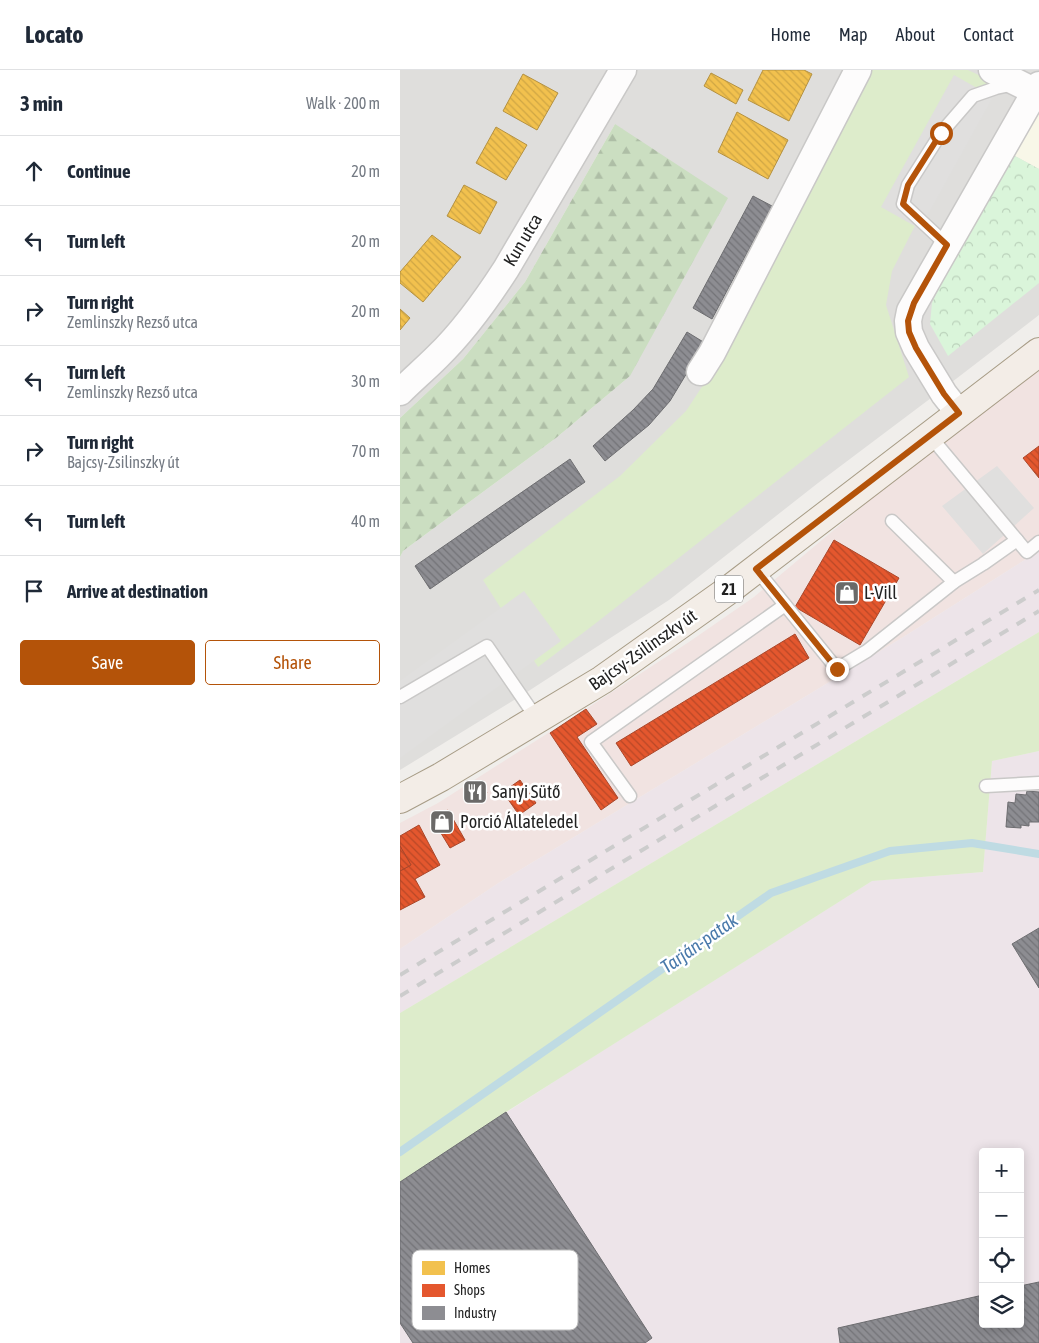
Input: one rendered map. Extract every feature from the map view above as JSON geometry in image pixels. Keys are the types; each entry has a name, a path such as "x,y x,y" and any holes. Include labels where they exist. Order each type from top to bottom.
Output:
{"main road":[{"name":"Bajcsy-Zsilinszky út","path":"401,797 440,777 602,680 722,595 1039,352"}],"street":[{"name":"Kun utca","path":"400,392 438,357 489,296 623,70"},
{"path":"700,372 712,353 858,70"},
{"path":"959,413 944,394 916,348 909,332 908,321 914,303 1030,98 992,70"}],"lane":[{"path":"947,245 903,204 908,185 941,133 973,96 996,88 1030,98"},
{"path":"930,436 1027,552 1039,542"},
{"path":"892,521 954,582"},
{"path":"756,569 837,669 867,651 954,582 1017,540"},
{"path":"630,796 591,742 785,605"},
{"path":"400,697 487,646 537,720"},
{"path":"986,786 1039,783"}],"shaded area":[{"path":"400,70 1039,70 1039,315 818,483 669,600 527,692 400,770 400,557 403,551 556,438 630,376 615,124 525,282 463,359 400,418"},
{"path":"954,75 993,97 920,229 881,207"},
{"path":"1039,108 1039,169 1013,155"},
{"path":"1039,371 1039,551 905,636 497,884 400,949 400,823 438,803 586,709 754,597 964,421"},
{"path":"997,466 1034,508 983,554 942,506"},
{"path":"1039,551 1039,632 400,1013 400,949 497,884 905,636"},
{"path":"524,591 561,641 400,758 400,681"},
{"path":"1039,751 1039,1343 400,1343 400,1182 558,1079 872,881 983,872 992,761"}],"green space":[{"path":"866,70 968,70 989,80 892,271 886,305 909,377 538,667 483,580 620,476 686,411 713,370"},
{"path":"615,124 728,198 630,376 556,438 403,551 400,557 400,418 463,359 525,282"},
{"path":"1013,155 1039,169 1039,283 948,356 930,324 932,303 942,281"},
{"path":"1039,632 1039,751 992,761 983,872 872,881 506,1112 400,1182 400,1013"}],"building: Homes":[{"path":"763,70 804,70 812,74 789,121 748,100"},
{"path":"711,73 743,90 736,104 704,86"},
{"path":"523,74 558,93 537,130 503,111"},
{"path":"737,112 788,140 768,179 718,152"},
{"path":"496,127 527,145 506,180 476,163"},
{"path":"464,185 497,202 480,234 447,216"},
{"path":"432,235 461,257 423,302 400,283 400,272"},
{"path":"400,309 410,318 400,330"}],"building: Shops":[{"path":"1039,446 1039,478 1023,458"},
{"name":"L-Vill","path":"834,540 899,578 860,645 795,607"},
{"path":"795,634 809,658 631,766 616,743"},
{"path":"586,709 597,724 577,737 618,798 601,810 550,733"},
{"path":"520,780 536,803 519,815 503,792"},
{"path":"479,781 487,793 475,801 467,789"},
{"path":"448,810 465,840 450,848 433,820"},
{"path":"419,825 440,865 415,879 425,897 400,910 400,871 411,865 400,846 400,836"},
{"path":"400,846 411,865 400,871"}],"building: Industry":[{"path":"753,196 772,206 712,319 693,308"},
{"path":"687,332 705,343 670,401 649,425 605,461 593,446 653,389"},
{"path":"570,459 585,482 430,589 415,566"},
{"path":"1027,791 1039,792 1039,822 1029,822 1029,826 1021,825 1021,828 1006,827 1008,802 1015,803 1016,794 1026,795"},
{"path":"1039,928 1039,988 1012,944"},
{"path":"506,1112 652,1338 645,1343 413,1343 400,1323 400,1182"},
{"path":"1039,1282 1039,1343 840,1343 838,1328 979,1296 979,1328 1024,1328 1024,1285"}],"waterway":[{"name":"Tarján-patak","path":"400,1152 771,893 890,851 972,843 1039,854"}],"railway":[{"path":"400,975 1039,590"},
{"path":"400,996 1039,611"}],"place":[{"name":"L-Vill","path":"847,593"},
{"name":"Sanyi Sütő","path":"475,792"},
{"name":"Porció Állateledel","path":"442,822"}],"route":[{"path":"837,669 756,569 959,413 944,394 916,348 909,332 908,321 914,303 947,245 903,204 908,185 941,133"}]}
